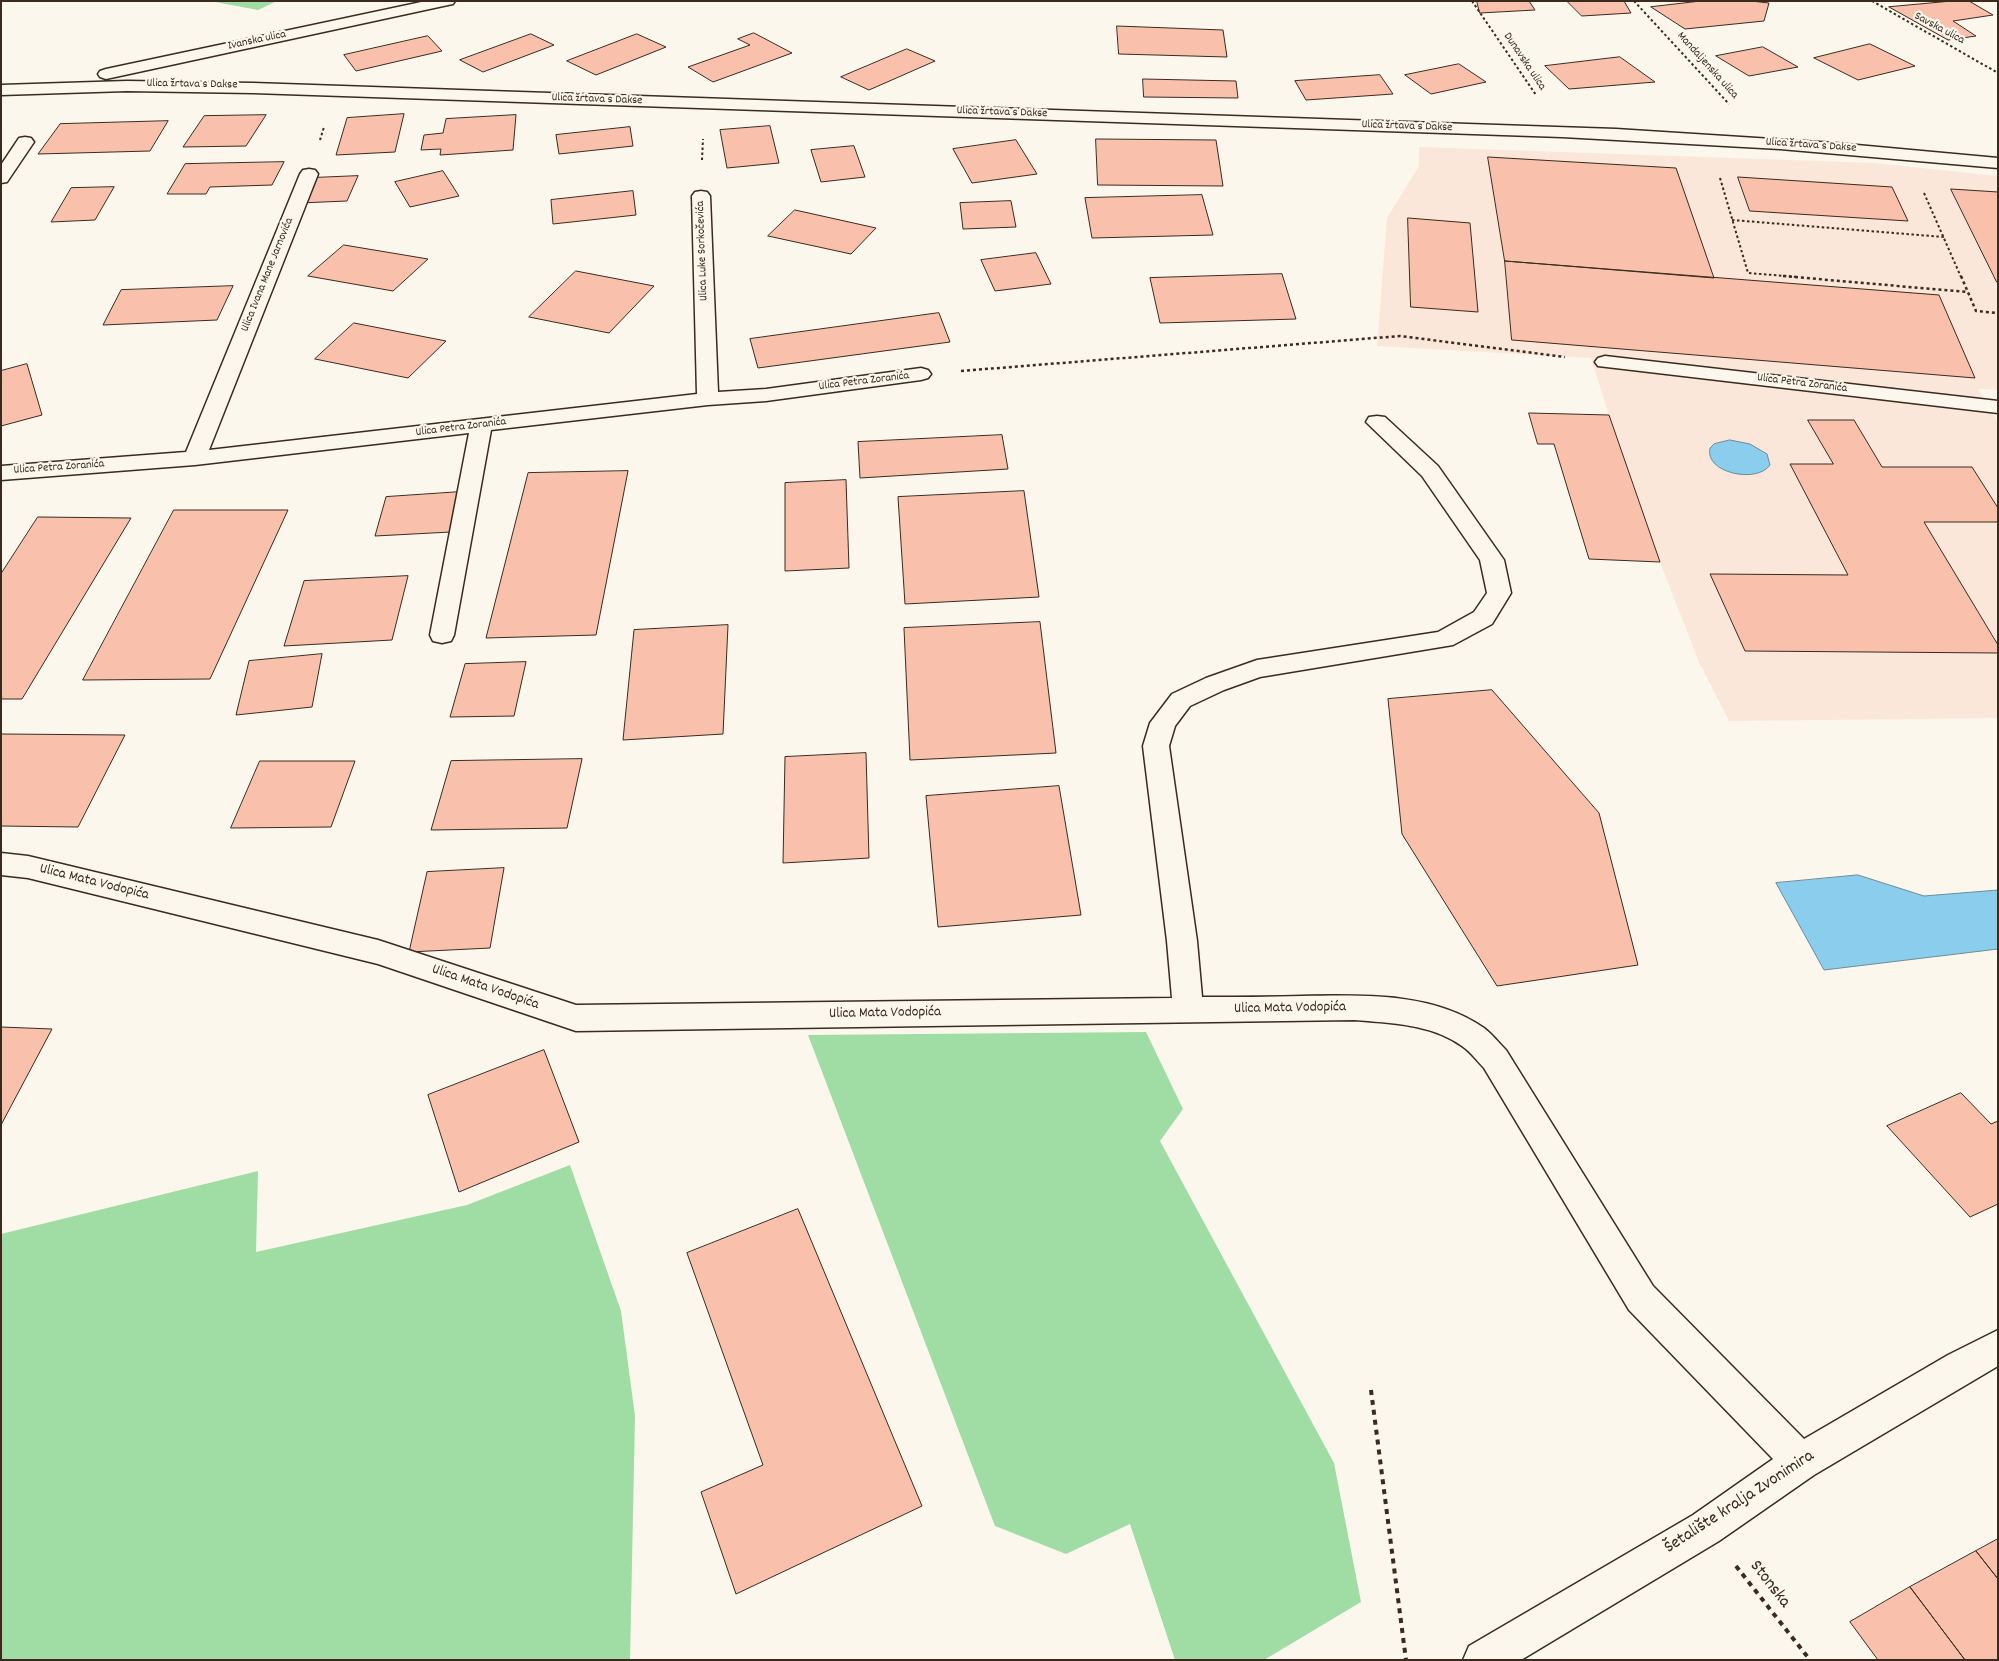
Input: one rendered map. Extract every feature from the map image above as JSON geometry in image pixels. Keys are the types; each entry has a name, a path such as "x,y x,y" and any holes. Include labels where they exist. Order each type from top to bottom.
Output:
{"street":[{"name":"Ivanska ulica","path":"66,86 138,66 448,1"},
{"name":"Ulica žrtava s Dakse","path":"3,90 151,84 1562,132 1907,153 1998,163"},
{"path":"1,178 25,142"},
{"name":"Ulica Ivana Mane Jarnovića","path":"195,458 309,174"},
{"name":"Ulica Luke Sorkočevića","path":"701,196 708,398"},
{"name":"Ulica Petra Zoranića","path":"1605,362 1998,407"},
{"name":"Ulica Petra Zoranića","path":"1,473 195,458 708,398 766,394 921,374"},
{"path":"1188,1010 1182,941 1156,746 1163,723 1181,700 1215,684 1257,669 1444,638 1483,618 1499,593 1492,560 1430,471 1377,422"},
{"path":"442,635 481,426"},
{"name":"Ulica Mata Vodopića","path":"1,864 28,867 378,952 576,1018 1354,1008 1414,1012 1448,1022 1474,1038 1495,1059 1641,1298 1801,1462"},
{"name":"Šetalište kralja Zvonimira","path":"1483,1660 1706,1528 1801,1462 1961,1367 1998,1348"}],"path":[{"name":"Dunavska ulica","path":"1472,1 1562,132"},
{"name":"Mandaljenska ulica","path":"1634,1 1765,143"},
{"name":"Savska ulica","path":"1872,1 1998,73"},
{"path":"309,174 337,91"},
{"name":"Ulica Luke Sorkočevića","path":"701,196 704,104"},
{"path":"1907,153 1976,311 1998,313"},
{"path":"1719,177 1748,273 1967,292"},
{"path":"1732,220 1944,237"},
{"path":"921,374 1400,336 1605,362"},
{"path":"1371,1390 1406,1660"},
{"name":"Stonska","path":"1706,1528 1810,1660"}],"shaded area":[{"path":"1419,147 1874,163 1998,176 1998,390 1978,389 1998,423 1998,718 1729,721 1699,662 1660,562 1591,358 1377,346 1387,218 1419,166"}],"green space":[{"path":"210,1 277,1 258,10"},
{"path":"1146,1032 1183,1109 1160,1141 1334,1463 1361,1602 1264,1660 1175,1660 1130,1524 1066,1554 995,1526 808,1035"},
{"path":"570,1165 621,1311 635,1416 630,1660 1,1660 1,1234 258,1171 256,1252 467,1205"}],"water":[{"path":"1730,440 1750,444 1767,454 1770,465 1763,471 1744,475 1733,473 1715,464 1710,457 1710,448 1714,444"},
{"path":"1858,875 1924,896 1998,890 1998,949 1824,970 1776,883"}],"building":[{"path":"1477,1 1529,1 1535,10 1480,13"},
{"path":"1567,1 1624,1 1631,13 1582,16"},
{"path":"1701,1 1769,3 1764,21 1685,29 1651,7"},
{"path":"1969,1 1993,15 1953,21 1976,36 1948,40 1889,7"},
{"path":"1117,26 1223,30 1227,57 1119,54"},
{"path":"754,33 792,53 713,82 688,67 750,45 738,39"},
{"path":"531,34 554,45 483,72 460,60"},
{"path":"637,34 666,47 596,75 567,61"},
{"path":"428,36 442,51 356,71 344,55"},
{"path":"1870,44 1915,66 1858,80 1814,58"},
{"path":"1763,47 1798,67 1749,76 1716,56"},
{"path":"907,49 935,61 869,90 841,77"},
{"path":"1620,57 1655,82 1569,89 1545,66"},
{"path":"1459,64 1486,82 1431,94 1405,75"},
{"path":"1380,75 1393,94 1306,100 1295,81"},
{"path":"1143,79 1236,81 1238,98 1144,97"},
{"path":"404,114 395,152 336,155 347,118"},
{"path":"266,115 246,146 183,147 204,116"},
{"path":"516,115 513,150 440,155 441,149 421,150 424,135 443,133 446,119"},
{"path":"168,121 150,151 38,154 60,124"},
{"path":"770,126 779,163 727,168 720,130"},
{"path":"630,127 633,146 559,154 556,135"},
{"path":"1096,139 1216,140 1223,186 1098,185"},
{"path":"1016,140 1037,174 972,183 953,149"},
{"path":"854,146 865,177 821,182 811,150"},
{"path":"1488,157 1676,168 1714,278 1505,261"},
{"path":"284,162 272,185 210,187 206,194 167,194 185,164"},
{"path":"443,171 459,196 410,207 395,182"},
{"path":"358,176 347,201 299,203 310,178"},
{"path":"1738,177 1892,187 1908,221 1750,211"},
{"path":"114,187 95,220 51,222 71,188"},
{"path":"1951,189 1998,192 1998,282 1997,282"},
{"path":"633,191 636,215 553,224 551,200"},
{"path":"1202,195 1213,235 1092,238 1085,198"},
{"path":"1011,201 1016,227 963,229 960,203"},
{"path":"795,210 876,228 851,254 768,236"},
{"path":"1408,218 1470,223 1478,312 1411,307"},
{"path":"344,245 428,259 393,291 308,276"},
{"path":"1036,253 1051,284 995,291 981,260"},
{"path":"1505,261 1939,295 1975,378 1512,340"},
{"path":"576,271 654,286 609,333 529,317"},
{"path":"1282,274 1296,319 1160,323 1150,278"},
{"path":"233,286 217,320 103,325 121,290"},
{"path":"939,313 950,342 758,368 750,339"},
{"path":"354,323 446,341 408,378 315,359"},
{"path":"27,364 42,415 1,426 1,371"},
{"path":"1529,413 1609,415 1660,562 1589,559 1554,444 1538,444"},
{"path":"1808,420 1854,420 1882,467 1972,467 1998,508 1998,522 1924,522 1998,645 1998,653 1745,651 1710,574 1848,575 1790,464 1833,464"},
{"path":"1002,435 1008,469 860,478 858,442"},
{"path":"628,471 596,635 486,638 528,473"},
{"path":"846,480 849,568 785,571 785,483"},
{"path":"1024,491 1039,597 905,604 898,497"},
{"path":"460,492 451,532 375,536 386,497"},
{"path":"174,510 288,510 210,679 83,680"},
{"path":"38,517 131,518 22,699 1,699 1,574"},
{"path":"408,576 392,640 284,646 304,581"},
{"path":"1040,622 1056,753 910,760 904,628"},
{"path":"728,625 723,734 623,740 634,630"},
{"path":"322,654 312,707 236,715 249,661"},
{"path":"526,662 514,716 450,717 465,664"},
{"path":"1492,690 1599,813 1638,965 1497,986 1402,834 1388,699"},
{"path":"1,734 125,735 78,827 1,826"},
{"path":"866,753 869,858 783,863 785,757"},
{"path":"582,759 567,828 431,830 451,761"},
{"path":"260,761 355,761 331,827 231,828"},
{"path":"1059,786 1081,915 938,927 926,796"},
{"path":"504,868 490,948 409,952 427,872"},
{"path":"1,1027 52,1029 1,1125"},
{"path":"544,1050 579,1142 459,1192 428,1095"},
{"path":"1961,1093 1991,1124 1998,1121 1998,1204 1970,1217 1887,1126"},
{"path":"798,1209 922,1506 736,1594 701,1492 763,1465 687,1253"},
{"path":"1998,1539 1998,1579 1976,1551"},
{"path":"1976,1551 1998,1579 1998,1660 1965,1660 1910,1587"},
{"path":"1910,1587 1965,1660 1878,1660 1850,1622"}]}
